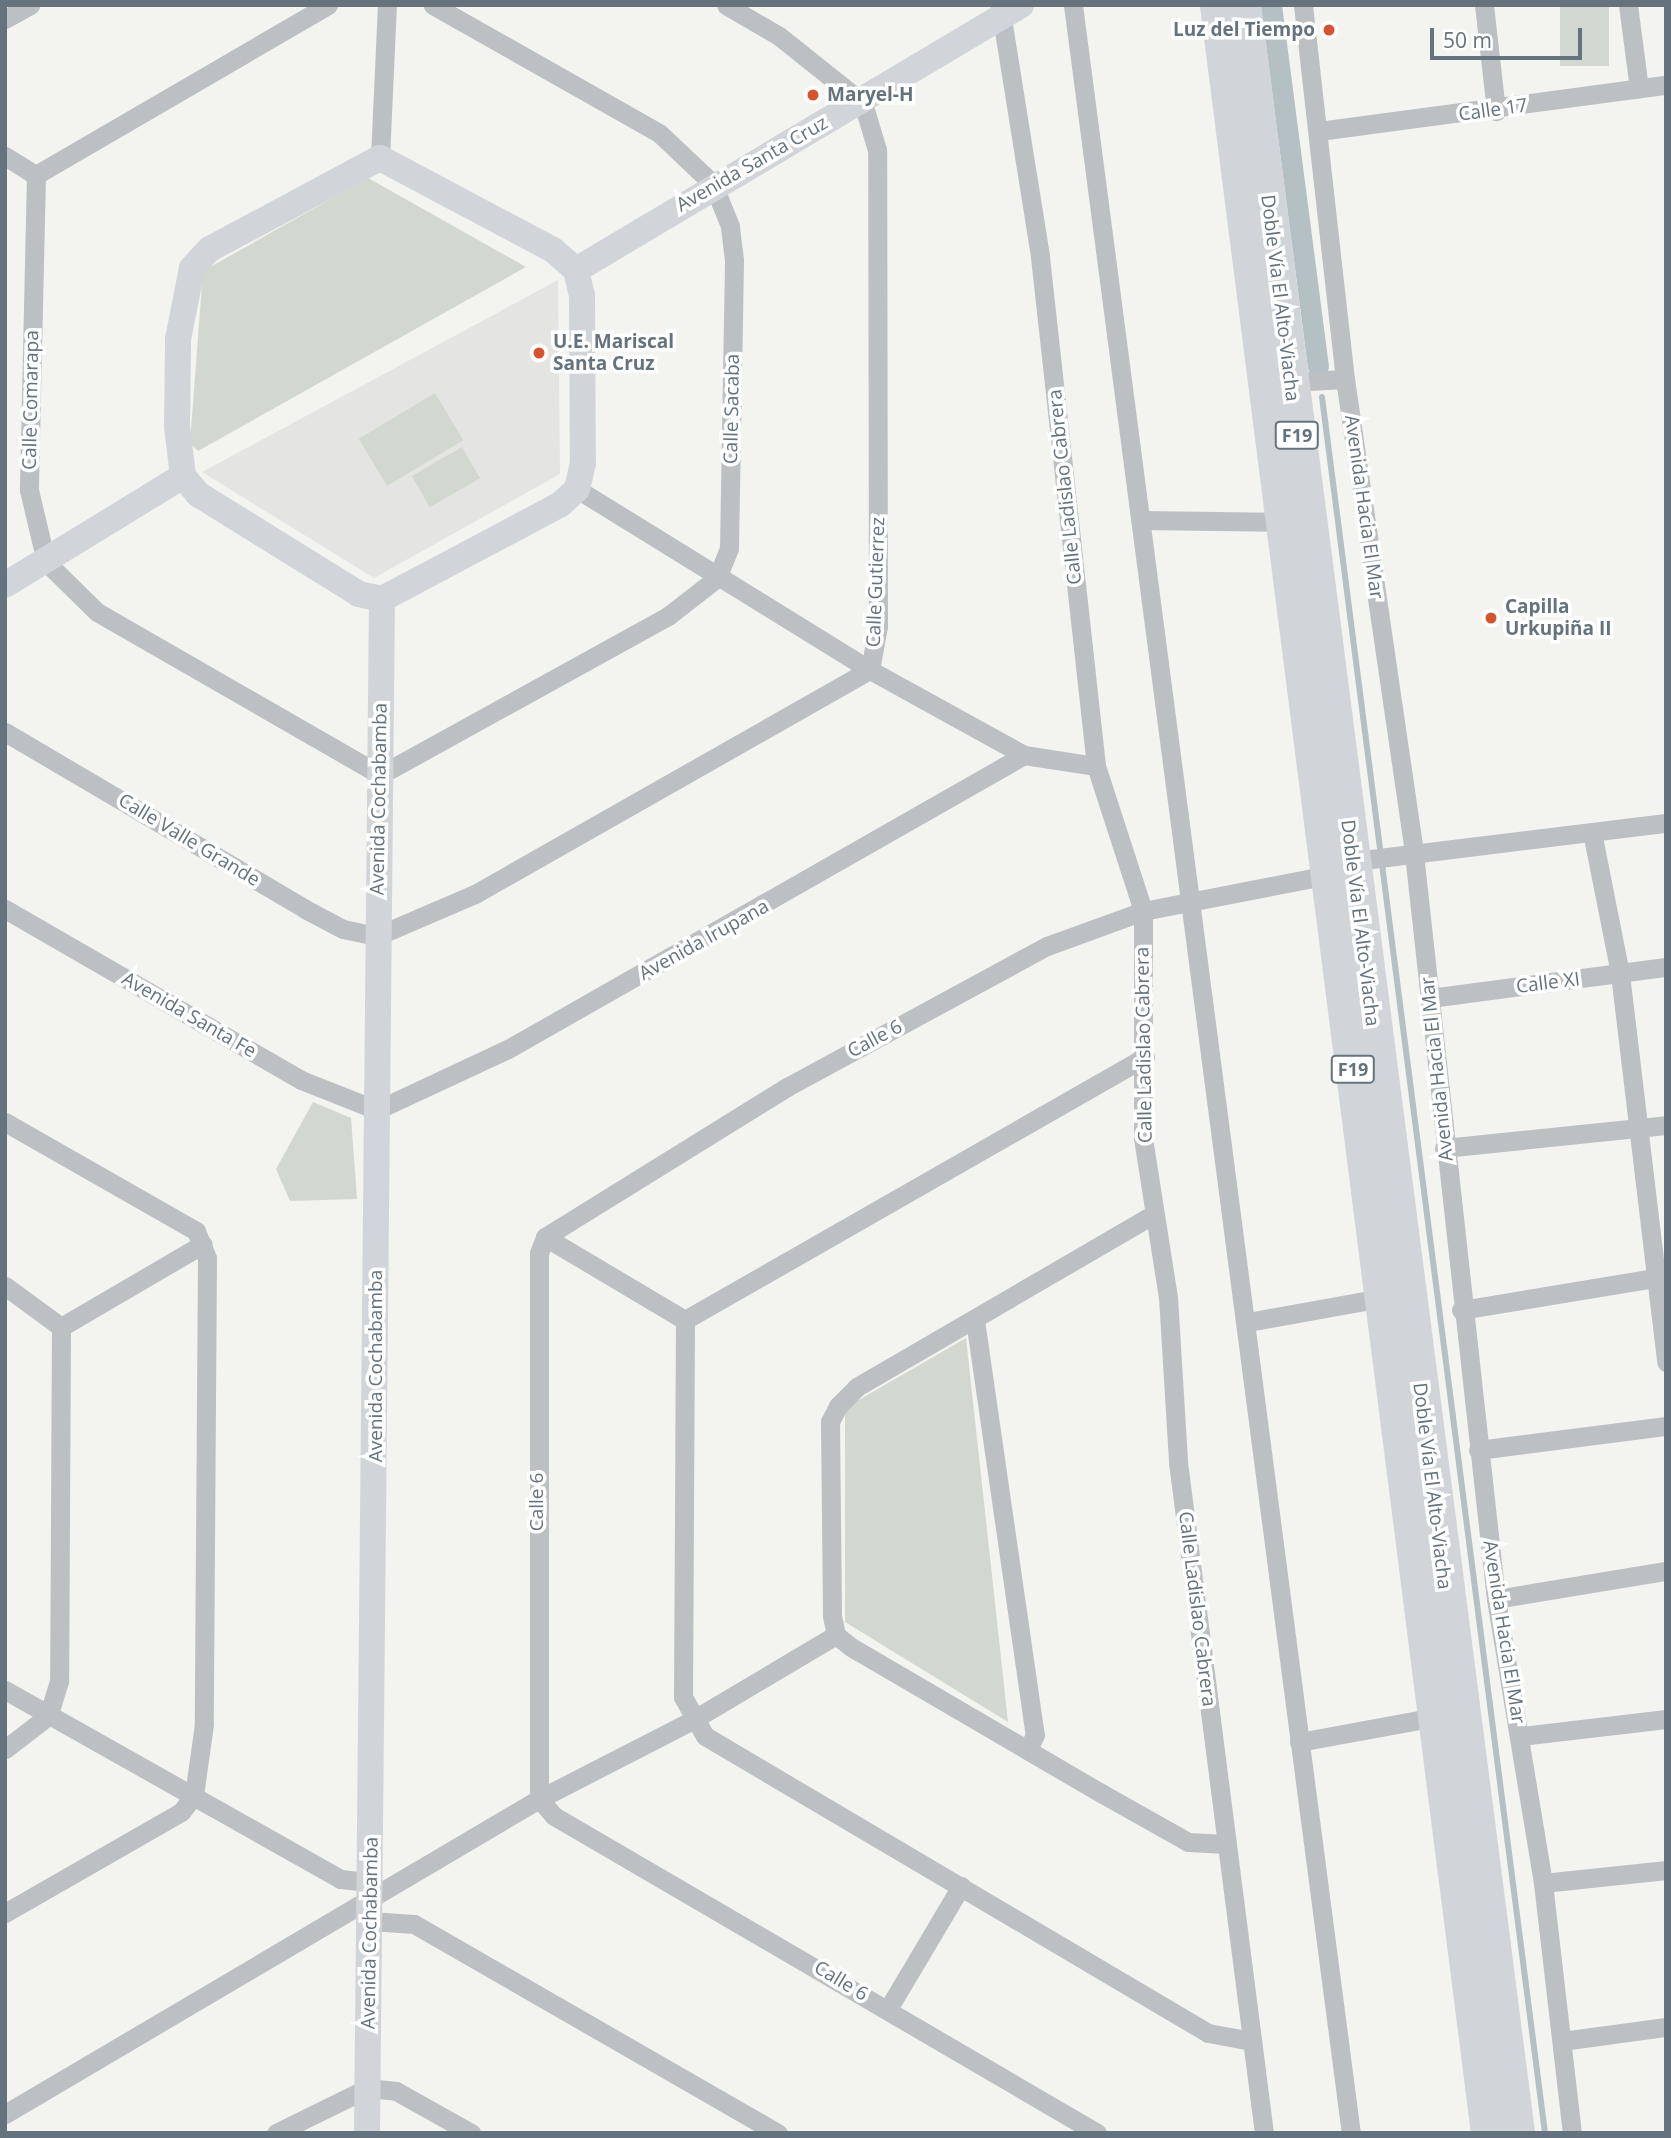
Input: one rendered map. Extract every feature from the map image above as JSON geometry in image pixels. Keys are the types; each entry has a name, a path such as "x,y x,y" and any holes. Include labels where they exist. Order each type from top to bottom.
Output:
{"highway":[{"name":"Doble Vía El Alto-Viacha","path":"1217,5 1283,522 1350,866 1382,1298 1488,2133"},
{"name":"Doble Vía El Alto-Viacha","path":"1243,5 1350,866 1517,2133"}],"street":[{"path":"5,19 30,5"},
{"path":"5,156 36,175 328,5"},
{"path":"380,158 387,5"},
{"name":"Calle Sacaba","path":"433,5 659,133 713,184 730,226 734,260 729,548 717,578"},
{"path":"726,5 779,36 863,103"},
{"path":"1073,5 1248,1322 1299,1742 1351,2133"},
{"name":"Avenida Hacia El Mar","path":"1303,5 1345,379 1414,854 1461,1310 1496,1599 1521,1736 1543,1883 1572,2133"},
{"path":"1484,5 1496,111"},
{"path":"1628,5 1639,88"},
{"name":"Avenida Santa Cruz","path":"576,270 713,184 863,103 1008,10"},
{"name":"Calle Ladislao Cabrera","path":"1008,10 1040,257 1096,766 1143,911 1143,1138 1168,1297 1178,1462 1264,2133"},
{"name":"Calle 17","path":"1319,131 1496,111 1666,85"},
{"name":"Calle Gutierrez","path":"377,936 475,894 870,670 878,626 881,194 863,103"},
{"path":"380,158 553,250 576,270 582,295 583,463 577,489 536,517 382,598 359,594 198,494 183,477 178,339 192,268 210,250 380,158"},
{"name":"Calle Comarapa","path":"36,175 29,490 46,562"},
{"path":"1291,382 1345,379"},
{"path":"5,585 183,477"},
{"path":"577,489 717,578 870,670 1024,755 1096,766"},
{"path":"1141,520 1283,522"},
{"path":"46,562 97,612 380,775 668,615 717,578"},
{"name":"Avenida Cochabamba","path":"367,2133 382,598"},
{"name":"Calle Valle Grande","path":"5,732 305,909 343,929 377,936"},
{"name":"Avenida Irupana","path":"377,1110 520,1043 1024,755"},
{"name":"Calle 6","path":"1097,2133 555,1816 539,1799 539,1280 545,1237 787,1087 1047,946 1143,911 1192,904 1393,856 1666,823"},
{"path":"1592,832 1620,974 1659,1276 1666,1362"},
{"name":"Avenida Santa Fe","path":"5,909 301,1080 377,1110"},
{"name":"Calle XI","path":"1430,998 1666,967"},
{"path":"684,1320 1145,1057"},
{"path":"5,1122 196,1231 203,1244 204,1724 194,1795 181,1812 5,1913"},
{"path":"1444,1148 1666,1125"},
{"path":"836,1635 830,1422 857,1387 1154,1214"},
{"path":"545,1237 684,1320"},
{"path":"61,1327 203,1244"},
{"path":"1461,1310 1659,1276"},
{"path":"5,1286 61,1327"},
{"path":"1248,1322 1382,1298"},
{"path":"684,1320 683,1697 691,1721 705,1736 1208,2033 1252,2041"},
{"path":"975,1320 1035,1735 1028,1749"},
{"path":"5,1749 48,1716 59,1681 61,1327"},
{"path":"1478,1450 1666,1426"},
{"path":"1496,1599 1666,1571"},
{"path":"5,2114 539,1799 691,1721 836,1635"},
{"path":"836,1635 1188,1842 1227,1844"},
{"path":"5,1690 194,1795 340,1879 370,1900 778,2133"},
{"path":"1299,1742 1435,1717"},
{"path":"1521,1736 1666,1719"},
{"path":"1543,1883 1666,1870"},
{"path":"888,2009 961,1886"},
{"path":"1562,2041 1666,2027"},
{"path":"276,2133 368,2088 396,2091 471,2133"}],"shaded area":[{"path":"1560,5 1609,5 1609,66 1560,66"},
{"path":"368,178 526,267 198,451 190,443 203,271"},
{"path":"558,280 560,474 374,578 202,472"},
{"path":"435,393 463,440 387,486 359,439"},
{"path":"462,447 480,478 430,507 412,476"},
{"path":"313,1102 351,1118 357,1199 290,1201 276,1169"},
{"path":"966,1338 1008,1722 845,1622 845,1408"}],"waterway":[{"path":"1271,5 1318,366"},
{"path":"1322,397 1545,2133"}],"place":[{"name":"Luz del Tiempo","path":"1329,30"},
{"name":"Maryel-H","path":"813,95"},
{"name":"U.E. Mariscal Santa Cruz","path":"539,353"},
{"name":"Capilla Urkupiña II","path":"1491,618"}]}
